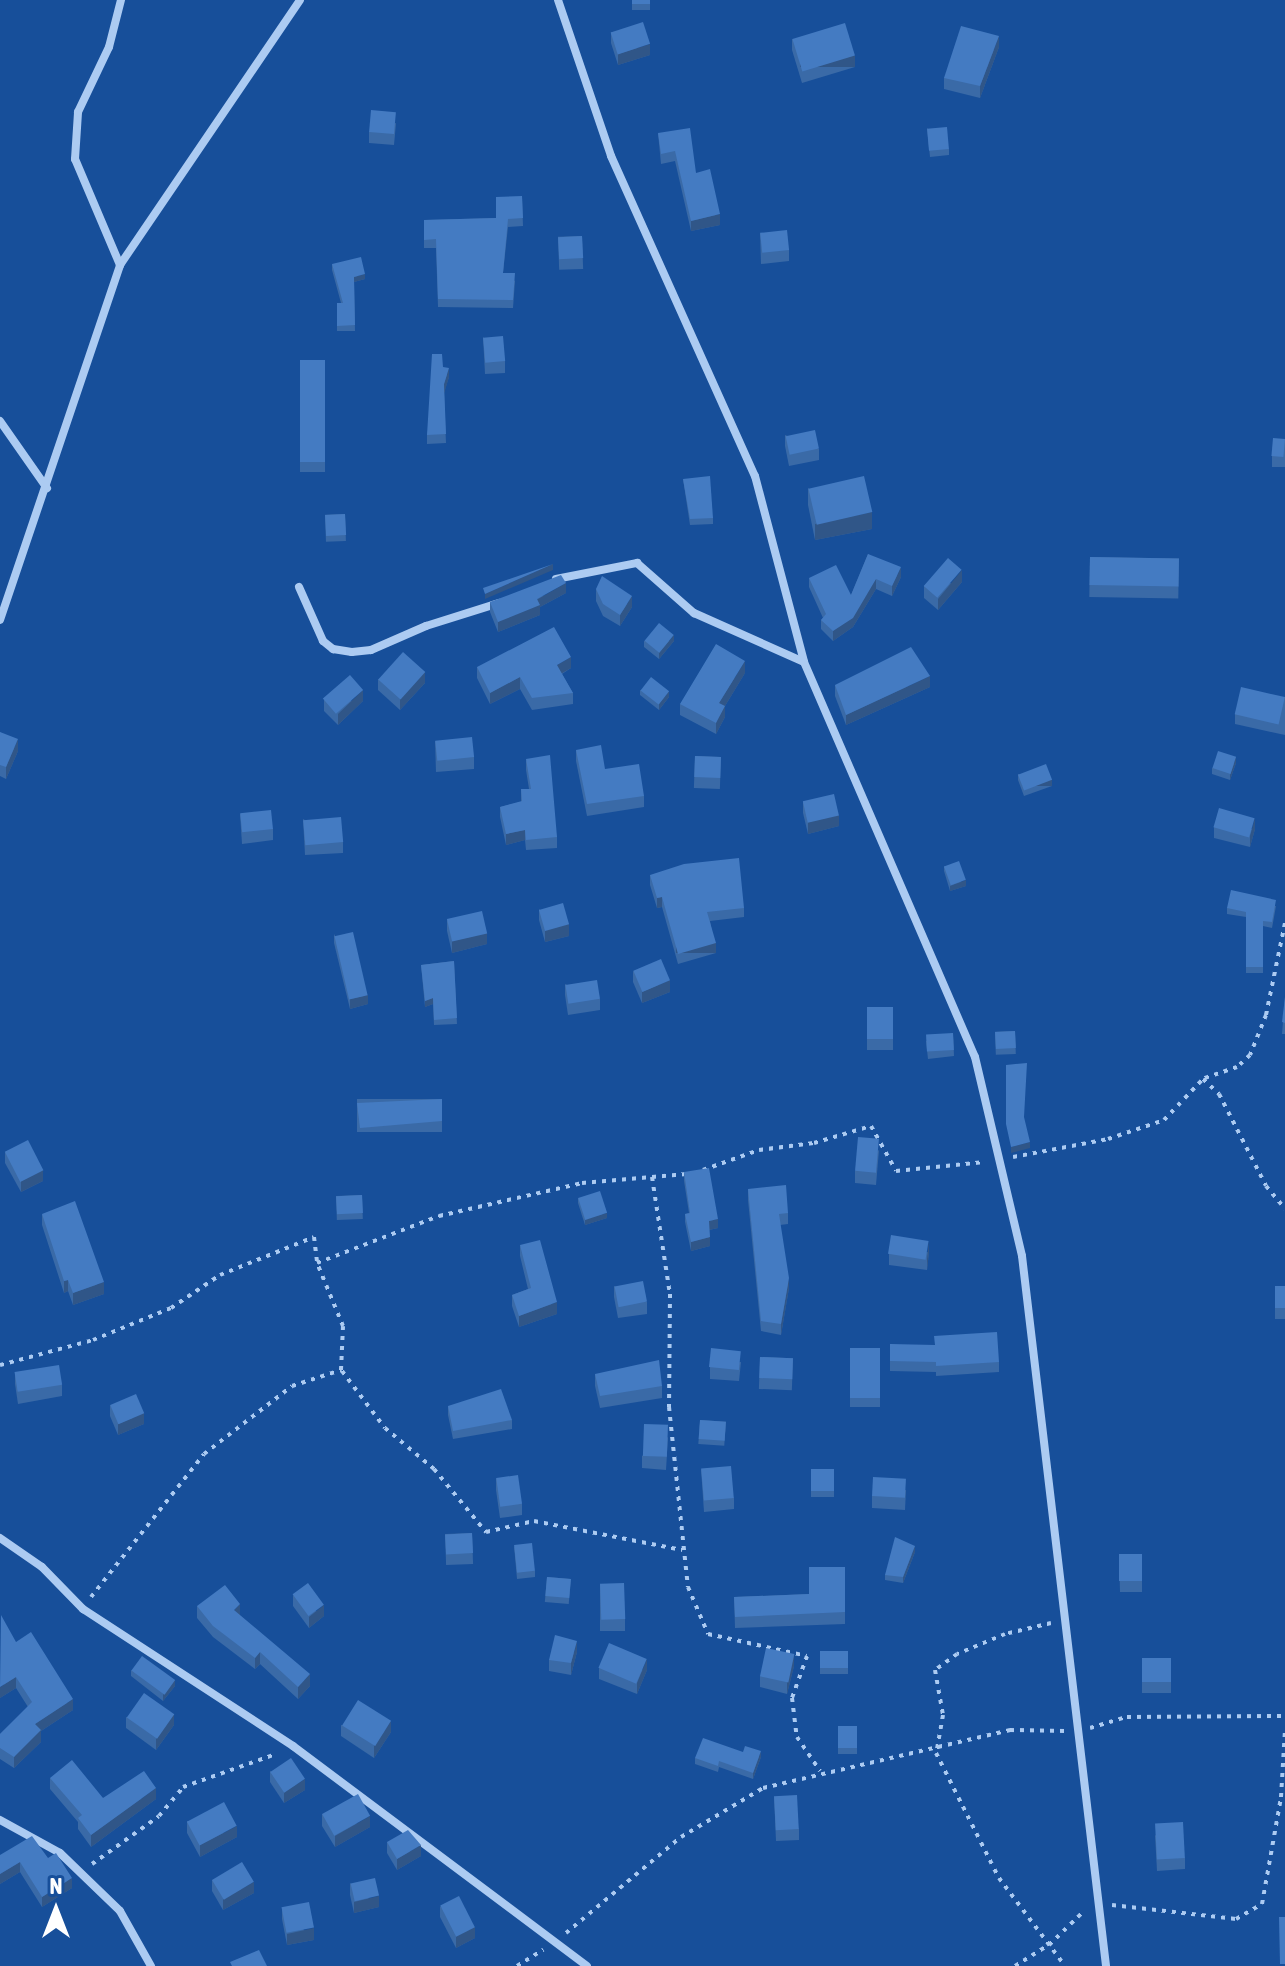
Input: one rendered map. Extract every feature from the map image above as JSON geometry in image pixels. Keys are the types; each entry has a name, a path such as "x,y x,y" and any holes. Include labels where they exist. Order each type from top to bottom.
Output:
{"street":[{"path":"120,265 98,208 79,178 75,159 78,112 109,47 121,0"},
{"path":"0,620 120,265 300,0"},
{"path":"558,0 611,156 755,476 804,662 975,1057 1022,1256 1064,1621 1102,1904 1106,1966"},
{"path":"0,421 47,488"},
{"path":"543,583 576,572 637,563 694,613 804,662"},
{"path":"299,587 323,641 333,649 352,652 371,650 426,626 510,599"},
{"path":"0,1538 42,1567 83,1609 293,1746 558,1941 587,1966"},
{"path":"0,1820 60,1853 120,1911 151,1966"}],"path":[{"path":"317,1263 439,1216 582,1183 693,1173 759,1150 814,1143 871,1126 896,1171 1000,1160 1108,1139 1164,1120 1203,1079 1237,1067 1250,1055 1266,1015 1285,923"},
{"path":"1203,1079 1219,1094 1266,1186 1285,1209"},
{"path":"652,1177 670,1294 669,1407 688,1587 708,1634 807,1656 792,1698 797,1737 820,1771"},
{"path":"0,1365 93,1340 171,1308 220,1275 314,1237 317,1263 343,1326 341,1370 385,1428 434,1469 486,1532 534,1521 682,1550"},
{"path":"83,1609 142,1526 204,1454 292,1386 341,1370"},
{"path":"1064,1621 1005,1634 957,1654 935,1670 943,1715 936,1753 969,1826 1065,1966"},
{"path":"517,1966 558,1941 585,1912 681,1837 763,1788 820,1771 883,1764 938,1744 1010,1730 1081,1731 1127,1717 1285,1716"},
{"path":"1015,1966 1049,1945 1077,1913 1102,1904 1236,1919 1262,1904 1281,1797 1285,1730"},
{"path":"80,1873 159,1816 183,1787 293,1746"}],"building":[{"path":"632,0 650,0 650,4 632,4"},
{"path":"643,22 650,44 618,54 611,33"},
{"path":"845,23 855,56 802,72 792,39"},
{"path":"961,26 999,36 980,86 944,78"},
{"path":"371,110 396,112 394,134 369,132"},
{"path":"947,127 949,149 929,151 927,129"},
{"path":"690,128 696,173 710,169 720,214 691,221 675,151 661,154 658,133"},
{"path":"522,196 523,218 508,219 503,273 515,273 513,300 438,299 436,239 424,240 424,220 496,218 496,197"},
{"path":"787,230 789,250 762,253 760,233"},
{"path":"582,236 583,258 559,259 558,237"},
{"path":"361,257 365,274 354,277 355,325 337,326 337,303 343,303 332,264"},
{"path":"503,336 505,361 485,363 483,338"},
{"path":"432,354 442,354 443,367 449,368 444,384 446,434 427,435"},
{"path":"300,360 325,360 325,462 300,462"},
{"path":"815,430 819,449 790,455 786,436"},
{"path":"1273,438 1285,439 1283,457 1271,456"},
{"path":"710,476 713,518 690,519 683,479"},
{"path":"864,476 872,512 817,525 808,489"},
{"path":"345,514 346,535 326,536 325,515"},
{"path":"868,554 901,567 892,586 876,579 853,618 833,631 821,620 826,614 809,578 836,565 851,595"},
{"path":"1090,557 1179,559 1178,587 1090,585"},
{"path":"948,558 962,570 937,598 924,586"},
{"path":"553,564 485,594 483,588"},
{"path":"561,575 566,583 537,599 540,605 498,622 490,602"},
{"path":"602,576 632,596 620,615 603,604 596,589"},
{"path":"659,623 674,635 659,653 645,641"},
{"path":"554,627 571,657 557,665 573,693 532,698 520,677 490,693 477,667"},
{"path":"716,644 745,661 719,703 725,706 716,723 680,704"},
{"path":"911,647 930,676 846,715 835,685"},
{"path":"403,652 425,672 401,700 378,679"},
{"path":"350,675 363,690 336,714 323,699"},
{"path":"651,677 669,691 659,705 641,690"},
{"path":"1241,687 1285,697 1279,724 1235,714"},
{"path":"0,732 18,739 6,767 0,765"},
{"path":"472,737 474,757 437,761 435,741"},
{"path":"601,745 605,769 639,764 644,796 587,804 576,750"},
{"path":"1218,751 1236,757 1231,774 1212,768"},
{"path":"550,755 557,837 526,840 525,830 506,834 500,807 522,801 521,789 531,789 526,759"},
{"path":"695,756 721,757 720,778 694,777"},
{"path":"1046,764 1052,780 1024,791 1018,775"},
{"path":"834,794 839,815 808,823 803,801"},
{"path":"1219,808 1255,818 1249,837 1213,827"},
{"path":"271,810 273,829 242,832 240,813"},
{"path":"341,817 343,842 305,845 303,820"},
{"path":"739,858 744,908 707,912 716,943 678,954 662,897 657,898 650,875 684,864"},
{"path":"959,861 966,880 951,885 944,866"},
{"path":"1231,890 1276,900 1272,922 1263,921 1263,967 1246,967 1246,912 1227,908"},
{"path":"563,903 569,924 545,931 539,910"},
{"path":"482,911 487,933 452,942 447,919"},
{"path":"353,932 368,995 349,1000 334,936"},
{"path":"661,959 670,980 642,992 633,971"},
{"path":"454,961 457,1018 434,1020 433,998 425,1001 421,965"},
{"path":"597,980 600,999 568,1004 565,985"},
{"path":"867,1007 893,1007 893,1039 867,1039"},
{"path":"1015,1031 1016,1048 996,1049 995,1032"},
{"path":"953,1033 954,1050 927,1051 926,1034"},
{"path":"1027,1063 1024,1117 1030,1142 1011,1147 1006,1124 1006,1065"},
{"path":"442,1099 442,1121 360,1128 357,1103"},
{"path":"858,1137 879,1139 876,1173 855,1171"},
{"path":"28,1140 43,1170 20,1182 5,1152"},
{"path":"709,1168 718,1219 709,1221 710,1237 691,1242 685,1214 690,1213 684,1172"},
{"path":"786,1185 788,1213 779,1214 789,1278 781,1324 761,1321 748,1189"},
{"path":"600,1191 607,1213 585,1220 578,1198"},
{"path":"362,1195 363,1213 337,1214 336,1196"},
{"path":"75,1201 104,1282 73,1293 68,1280 64,1281 42,1214"},
{"path":"891,1235 929,1241 926,1260 888,1254"},
{"path":"540,1240 557,1302 519,1316 512,1295 531,1288 520,1245"},
{"path":"643,1281 647,1302 619,1307 615,1287"},
{"path":"1275,1286 1285,1286 1285,1308 1275,1308"},
{"path":"997,1332 999,1362 936,1366 936,1362 890,1361 890,1344 935,1345 934,1336"},
{"path":"711,1348 741,1351 739,1370 709,1367"},
{"path":"850,1348 880,1348 880,1398 850,1398"},
{"path":"760,1357 793,1358 792,1379 759,1378"},
{"path":"659,1360 662,1386 600,1396 595,1374"},
{"path":"59,1365 62,1385 18,1392 15,1372"},
{"path":"501,1389 512,1420 453,1431 448,1406"},
{"path":"136,1394 144,1413 118,1424 110,1405"},
{"path":"700,1420 726,1422 725,1441 699,1439"},
{"path":"644,1424 668,1425 667,1457 643,1456"},
{"path":"731,1466 734,1498 704,1500 701,1469"},
{"path":"811,1469 834,1469 834,1491 811,1491"},
{"path":"518,1475 522,1504 500,1507 496,1478"},
{"path":"873,1477 906,1479 905,1498 872,1496"},
{"path":"472,1533 473,1553 446,1554 445,1534"},
{"path":"895,1537 915,1546 903,1577 885,1575"},
{"path":"532,1543 535,1571 517,1573 514,1545"},
{"path":"1119,1554 1142,1554 1142,1581 1119,1581"},
{"path":"809,1567 845,1567 845,1612 735,1617 734,1597 809,1594"},
{"path":"547,1577 571,1579 569,1598 545,1596"},
{"path":"308,1583 324,1605 308,1616 293,1594"},
{"path":"624,1583 625,1619 601,1620 600,1584"},
{"path":"225,1585 240,1604 234,1610 310,1674 298,1687 260,1652 255,1658 213,1626 197,1606"},
{"path":"1,1615 16,1642 31,1632 73,1699 35,1724 41,1730 14,1757 0,1748 0,1734 32,1702 16,1677 0,1687"},
{"path":"555,1635 577,1641 571,1663 549,1660"},
{"path":"609,1643 647,1659 636,1684 598,1668"},
{"path":"766,1648 794,1654 788,1682 760,1676"},
{"path":"820,1651 848,1651 848,1668 820,1668"},
{"path":"142,1656 175,1680 165,1695 131,1671"},
{"path":"1142,1658 1171,1658 1171,1682 1142,1682"},
{"path":"144,1693 174,1714 157,1739 127,1718"},
{"path":"358,1700 391,1721 375,1746 342,1725"},
{"path":"838,1726 857,1726 857,1748 838,1748"},
{"path":"703,1738 743,1752 745,1746 761,1751 753,1773 719,1761 718,1766 695,1758"},
{"path":"291,1758 305,1779 284,1793 270,1772"},
{"path":"72,1760 103,1798 144,1771 156,1788 91,1835 78,1818 82,1815 50,1778"},
{"path":"358,1794 370,1816 334,1836 322,1814"},
{"path":"797,1795 799,1829 776,1830 774,1796"},
{"path":"224,1802 237,1826 200,1846 187,1822"},
{"path":"1183,1822 1185,1858 1157,1859 1155,1823"},
{"path":"408,1830 421,1845 397,1859 387,1842"},
{"path":"32,1836 48,1858 56,1853 72,1878 42,1897 20,1862 0,1874 0,1855"},
{"path":"242,1862 254,1882 224,1900 212,1880"},
{"path":"375,1878 379,1896 355,1901 351,1884"},
{"path":"459,1896 475,1927 456,1937 440,1906"},
{"path":"309,1902 314,1928 286,1933 282,1907"},
{"path":"1279,1917 1285,1917 1285,1964 1280,1964"},
{"path":"259,1950 267,1966 232,1966 230,1962"}]}
